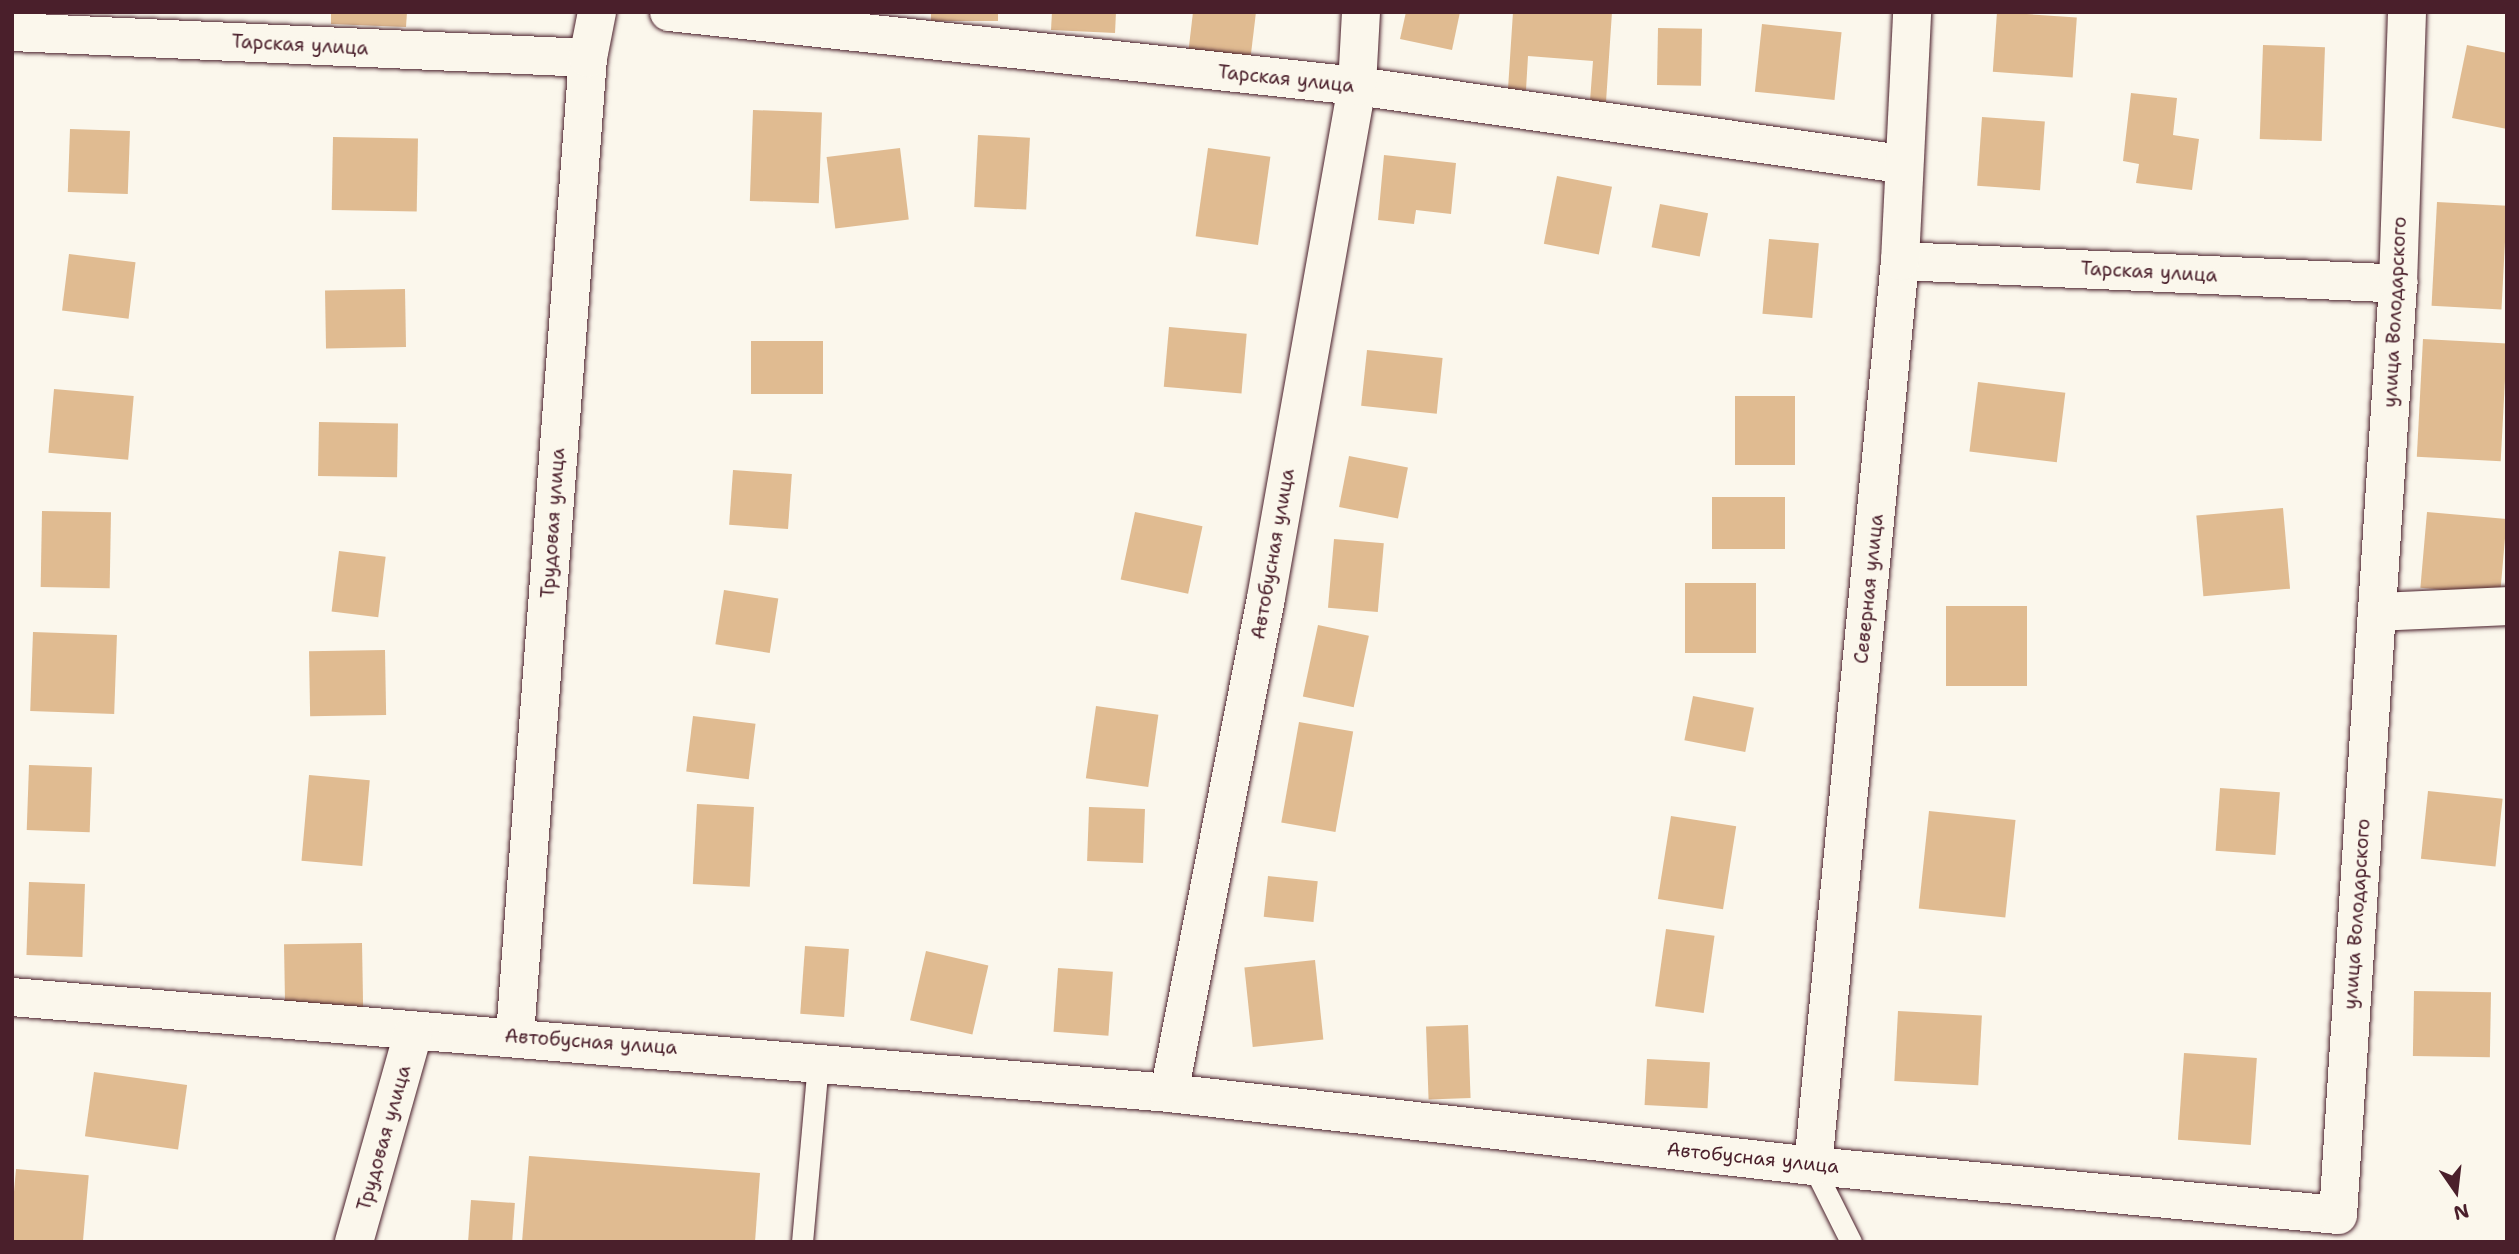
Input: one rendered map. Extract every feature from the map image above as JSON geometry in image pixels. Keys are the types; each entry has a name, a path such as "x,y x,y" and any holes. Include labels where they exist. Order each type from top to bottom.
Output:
{"street":[{"name":"Трудовая улица","path":"515,1035 588,58 597,12"},
{"name":"Тарская улица","path":"669,12 1357,86 1901,164"},
{"name":"Автобусная улица","path":"1169,1093 1357,86 1361,12"},
{"name":"Северная улица","path":"1813,1166 1900,261 1901,164 1912,12"},
{"name":"улица Володарского","path":"2345,1229 2377,612 2399,284 2407,12"},
{"name":"Тарская улица","path":"12,32 588,58"},
{"name":"Тарская улица","path":"1900,261 2399,284"},
{"path":"2377,612 2507,606"},
{"name":"Автобусная улица","path":"12,997 413,1034 515,1035 818,1060 1169,1093 2345,1229"},
{"name":"Трудовая улица","path":"355,1242 413,1034"}],"lane":[{"path":"802,1242 818,1060"},
{"path":"1813,1166 1851,1242"}],"building":[{"path":"331,12 407,12 406,27 331,24"},
{"path":"931,12 998,12 998,21 931,21"},
{"path":"1052,12 1116,12 1115,33 1051,30"},
{"path":"1193,12 1256,12 1250,62 1188,55"},
{"path":"1406,12 1460,12 1452,50 1400,39"},
{"path":"1513,12 1612,12 1606,102 1590,101 1593,61 1528,56 1526,90 1508,89"},
{"path":"1997,12 2077,18 2073,77 1993,72"},
{"path":"1762,24 1842,32 1834,100 1755,92"},
{"path":"1658,28 1702,29 1701,86 1657,85"},
{"path":"2263,45 2325,47 2322,141 2260,139"},
{"path":"2467,45 2507,53 2507,129 2452,118"},
{"path":"2131,93 2177,98 2173,135 2199,139 2192,190 2136,183 2139,164 2123,161"},
{"path":"753,110 822,112 819,203 750,201"},
{"path":"1982,117 2045,121 2040,190 1977,186"},
{"path":"70,129 130,131 128,194 68,192"},
{"path":"978,135 1030,138 1026,210 974,207"},
{"path":"333,137 418,138 417,211 332,210"},
{"path":"900,148 909,219 835,228 827,157"},
{"path":"1208,148 1270,157 1258,245 1196,236"},
{"path":"1384,155 1456,163 1451,214 1416,210 1414,224 1378,220"},
{"path":"1557,176 1612,187 1599,254 1544,244"},
{"path":"2437,202 2507,206 2501,310 2432,306"},
{"path":"1660,204 1708,213 1700,257 1652,247"},
{"path":"1769,239 1819,243 1812,318 1762,314"},
{"path":"69,254 136,262 129,319 62,311"},
{"path":"405,289 406,347 326,348 325,290"},
{"path":"1169,327 1247,334 1241,394 1164,387"},
{"path":"2423,339 2507,343 2501,461 2417,457"},
{"path":"751,341 823,341 823,394 751,394"},
{"path":"1367,350 1443,358 1437,414 1361,406"},
{"path":"1978,382 2065,393 2057,462 1969,451"},
{"path":"54,389 134,396 128,460 48,453"},
{"path":"1735,396 1795,396 1795,465 1735,465"},
{"path":"319,422 398,423 397,477 318,476"},
{"path":"1349,456 1408,467 1398,518 1339,507"},
{"path":"733,470 792,474 788,529 729,525"},
{"path":"1712,497 1785,497 1785,549 1712,549"},
{"path":"2283,508 2290,589 2203,596 2196,516"},
{"path":"42,511 111,512 110,588 41,587"},
{"path":"1135,512 1202,526 1188,594 1121,579"},
{"path":"2427,512 2507,519 2500,595 2420,588"},
{"path":"1334,539 1384,543 1378,612 1328,608"},
{"path":"339,551 386,557 378,617 332,612"},
{"path":"1685,583 1756,583 1756,653 1685,653"},
{"path":"724,590 778,599 770,653 715,644"},
{"path":"1946,606 2027,606 2027,686 1946,686"},
{"path":"1318,625 1369,636 1354,707 1303,696"},
{"path":"33,632 117,635 114,714 30,711"},
{"path":"385,650 386,715 310,716 309,651"},
{"path":"1693,696 1754,708 1745,752 1684,740"},
{"path":"1096,706 1158,715 1148,787 1086,778"},
{"path":"693,716 756,724 749,779 686,772"},
{"path":"1299,722 1353,732 1335,832 1281,822"},
{"path":"29,765 92,767 90,832 27,830"},
{"path":"309,775 370,780 362,866 302,861"},
{"path":"2220,788 2280,792 2275,855 2216,851"},
{"path":"2428,791 2503,799 2495,866 2421,859"},
{"path":"697,804 754,807 750,887 693,884"},
{"path":"1089,807 1145,809 1143,863 1087,861"},
{"path":"1929,811 2016,820 2005,918 1919,908"},
{"path":"1671,816 1736,826 1723,909 1658,899"},
{"path":"1268,876 1318,881 1313,922 1264,917"},
{"path":"29,882 85,884 82,957 26,955"},
{"path":"1666,929 1715,936 1704,1013 1655,1006"},
{"path":"362,943 363,1010 285,1011 284,944"},
{"path":"805,946 849,949 844,1017 800,1014"},
{"path":"926,951 988,965 972,1035 910,1020"},
{"path":"1315,960 1323,1040 1253,1047 1244,967"},
{"path":"1058,968 1113,972 1108,1036 1054,1032"},
{"path":"2414,991 2491,992 2490,1057 2413,1056"},
{"path":"1898,1011 1982,1015 1978,1085 1894,1081"},
{"path":"1468,1025 1471,1098 1429,1099 1426,1026"},
{"path":"2184,1053 2257,1058 2251,1145 2178,1140"},
{"path":"1647,1059 1710,1062 1708,1108 1645,1105"},
{"path":"94,1072 187,1085 178,1149 85,1136"},
{"path":"529,1156 760,1173 755,1242 522,1242"},
{"path":"16,1169 89,1175 83,1242 12,1241"},
{"path":"471,1200 515,1203 512,1242 468,1242"}]}
